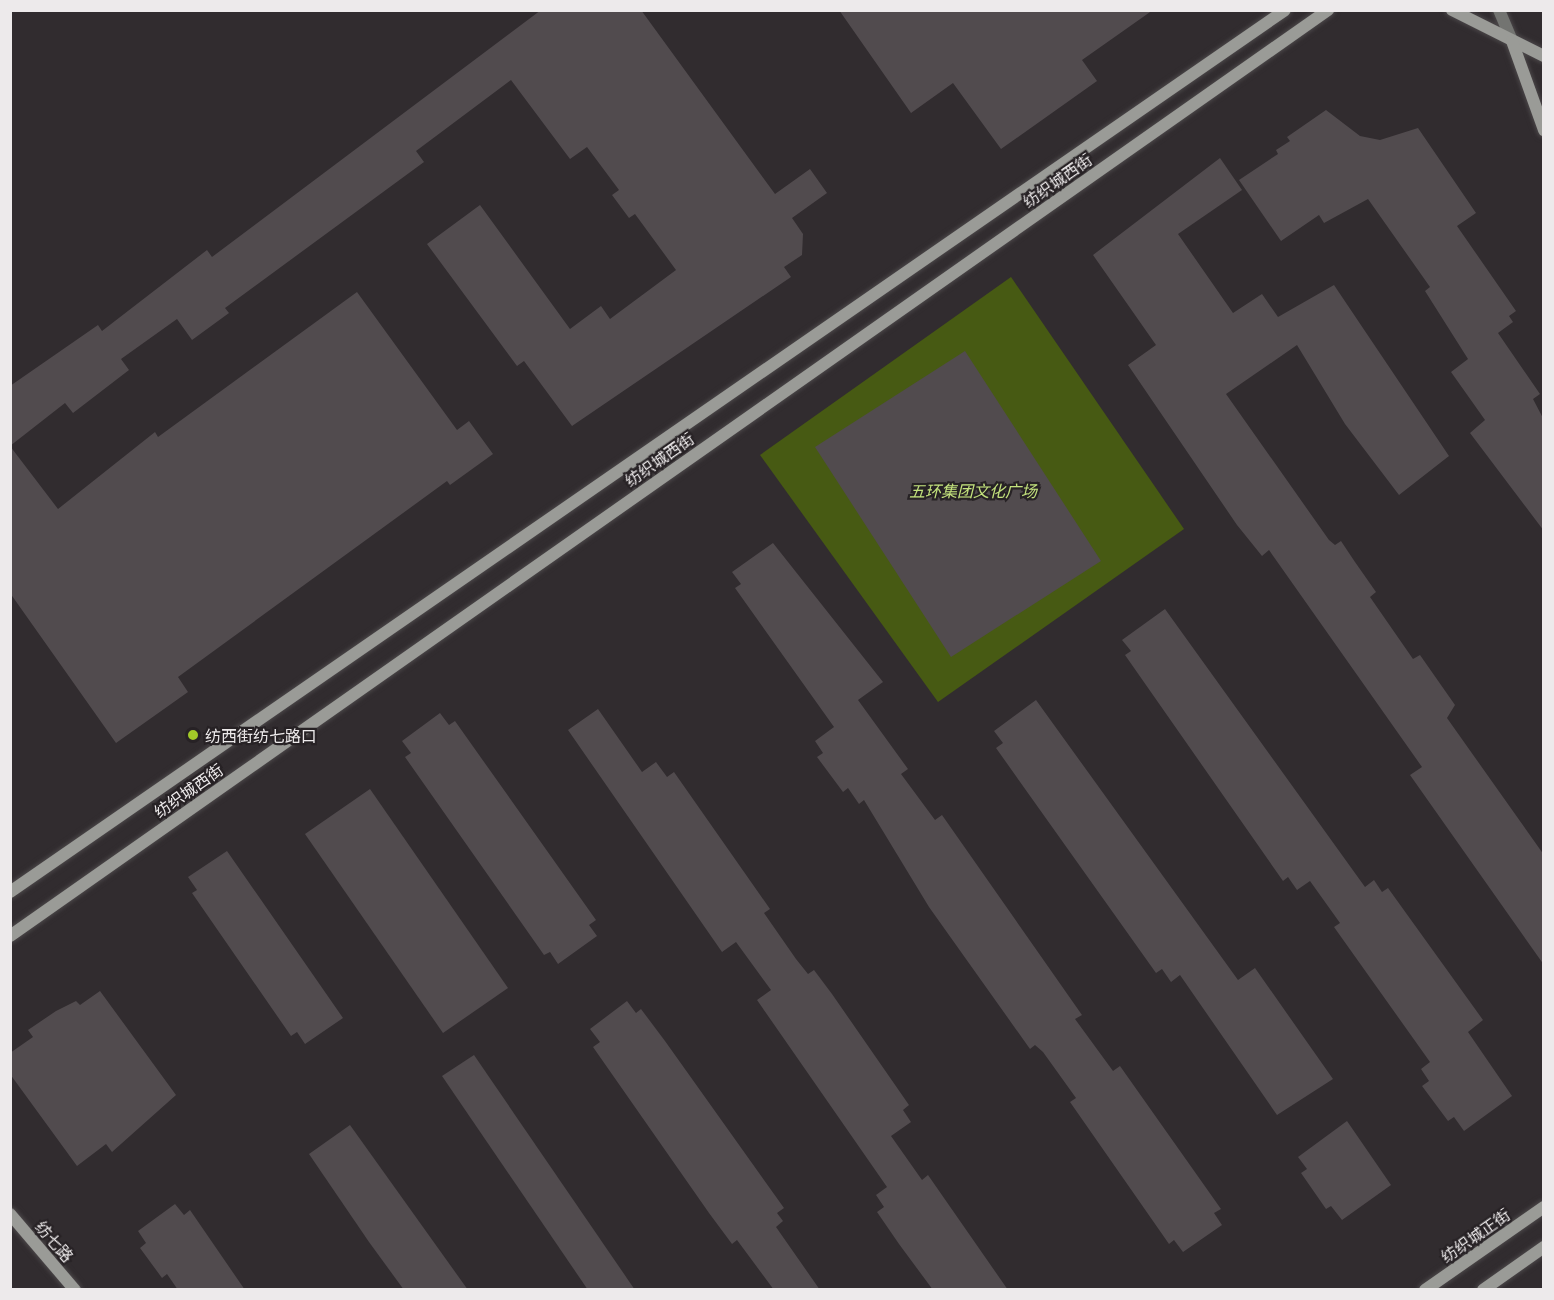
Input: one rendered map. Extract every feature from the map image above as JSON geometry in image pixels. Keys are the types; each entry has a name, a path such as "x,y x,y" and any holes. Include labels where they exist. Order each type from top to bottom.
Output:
{"street":[{"name":"纺织城西街","path":"10,892 1284,10"},
{"name":"纺织城西街","path":"10,936 1328,10"},
{"path":"1452,10 1544,56"},
{"path":"1499,10 1544,130"},
{"name":"纺织城正街","path":"1425,1290 1544,1207"},
{"name":"纺七路","path":"10,1214 75,1290"},
{"path":"1483,1290 1544,1246"}],"green space":[{"name":"五环集团文化广场","path":"1011,277 1184,529 938,702 760,455"}],"building":[{"path":"541,10 641,10 775,194 810,169 827,193 792,218 803,234 802,255 784,267 791,277 572,426 524,361 517,366 427,244 480,205 570,329 601,306 610,319 676,270 635,214 629,218 612,195 619,190 587,147 570,159 511,80 416,151 424,162 225,308 229,313 192,340 177,319 121,359 129,370 73,413 65,403 10,446 10,386 98,325 102,331 207,250 212,257"},
{"path":"839,10 1153,10 1082,60 1097,81 1001,149 953,83 911,113"},
{"path":"1326,110 1360,136 1380,140 1418,128 1476,213 1457,226 1516,311 1509,316 1513,322 1498,333 1540,394 1533,399 1544,420 1544,531 1470,433 1485,420 1451,372 1468,359 1425,291 1430,287 1368,199 1324,223 1319,215 1281,241 1239,180 1278,154 1276,150 1290,141 1287,137"},
{"path":"1220,158 1242,190 1178,234 1233,313 1262,294 1278,317 1334,285 1449,456 1399,495 1345,424 1297,345 1226,394 1329,540 1335,545 1341,541 1376,592 1370,597 1413,659 1420,655 1455,705 1447,718 1544,855 1544,965 1410,775 1422,767 1269,550 1262,556 1237,525 1128,365 1156,345 1093,255"},
{"path":"357,292 457,430 469,421 493,454 450,485 447,481 178,677 188,692 116,743 10,593 10,446 58,509 155,432 158,437"},
{"path":"965,351 1101,561 951,657 815,447"},
{"path":"773,543 883,682 858,700 908,769 901,774 935,820 942,815 1082,1015 1075,1019 1113,1071 1120,1066 1221,1209 1214,1213 1222,1225 1183,1252 1174,1240 1169,1244 1070,1102 1076,1098 1043,1052 1035,1045 1030,1049 929,907 864,800 859,804 848,788 843,792 817,757 823,753 815,741 834,727 735,588 741,584 732,572"},
{"path":"1165,609 1365,887 1374,880 1382,892 1388,888 1483,1020 1468,1032 1512,1096 1464,1131 1454,1117 1448,1121 1422,1086 1429,1081 1421,1069 1430,1062 1334,927 1340,923 1310,881 1297,890 1288,877 1283,881 1125,655 1131,651 1122,640"},
{"path":"1036,700 1238,980 1255,968 1333,1079 1277,1115 1180,975 1171,982 1162,969 1156,973 996,748 1003,743 994,731"},
{"path":"598,709 642,772 656,762 667,777 674,772 770,909 764,913 796,959 808,974 814,970 832,994 909,1105 903,1110 911,1122 891,1136 922,1180 928,1175 1008,1290 933,1290 899,1244 877,1212 884,1207 876,1195 887,1187 757,1000 771,990 736,942 722,952 568,730"},
{"path":"440,713 449,725 455,721 596,920 589,925 597,936 558,964 550,952 544,955 405,757 411,753 402,741"},
{"path":"370,789 508,988 443,1033 305,834"},
{"path":"227,851 343,1018 305,1044 297,1032 291,1036 192,893 197,890 188,877"},
{"path":"100,991 176,1095 112,1152 106,1144 77,1166 10,1074 10,1053 33,1037 28,1030 56,1011 76,1001 80,1005"},
{"path":"627,1001 636,1013 641,1009 784,1208 777,1213 783,1221 776,1227 820,1290 774,1290 737,1240 732,1244 593,1047 600,1042 590,1029"},
{"path":"474,1055 635,1290 588,1290 442,1076"},
{"path":"1347,1121 1391,1185 1342,1220 1331,1206 1326,1209 1301,1173 1307,1169 1298,1157"},
{"path":"350,1125 468,1290 404,1290 369,1242 309,1154"},
{"path":"175,1204 184,1215 190,1210 245,1290 178,1290 167,1274 162,1278 140,1248 146,1243 138,1231"}],"place":[{"name":"纺西街纺七路口","path":"193,735"}]}
